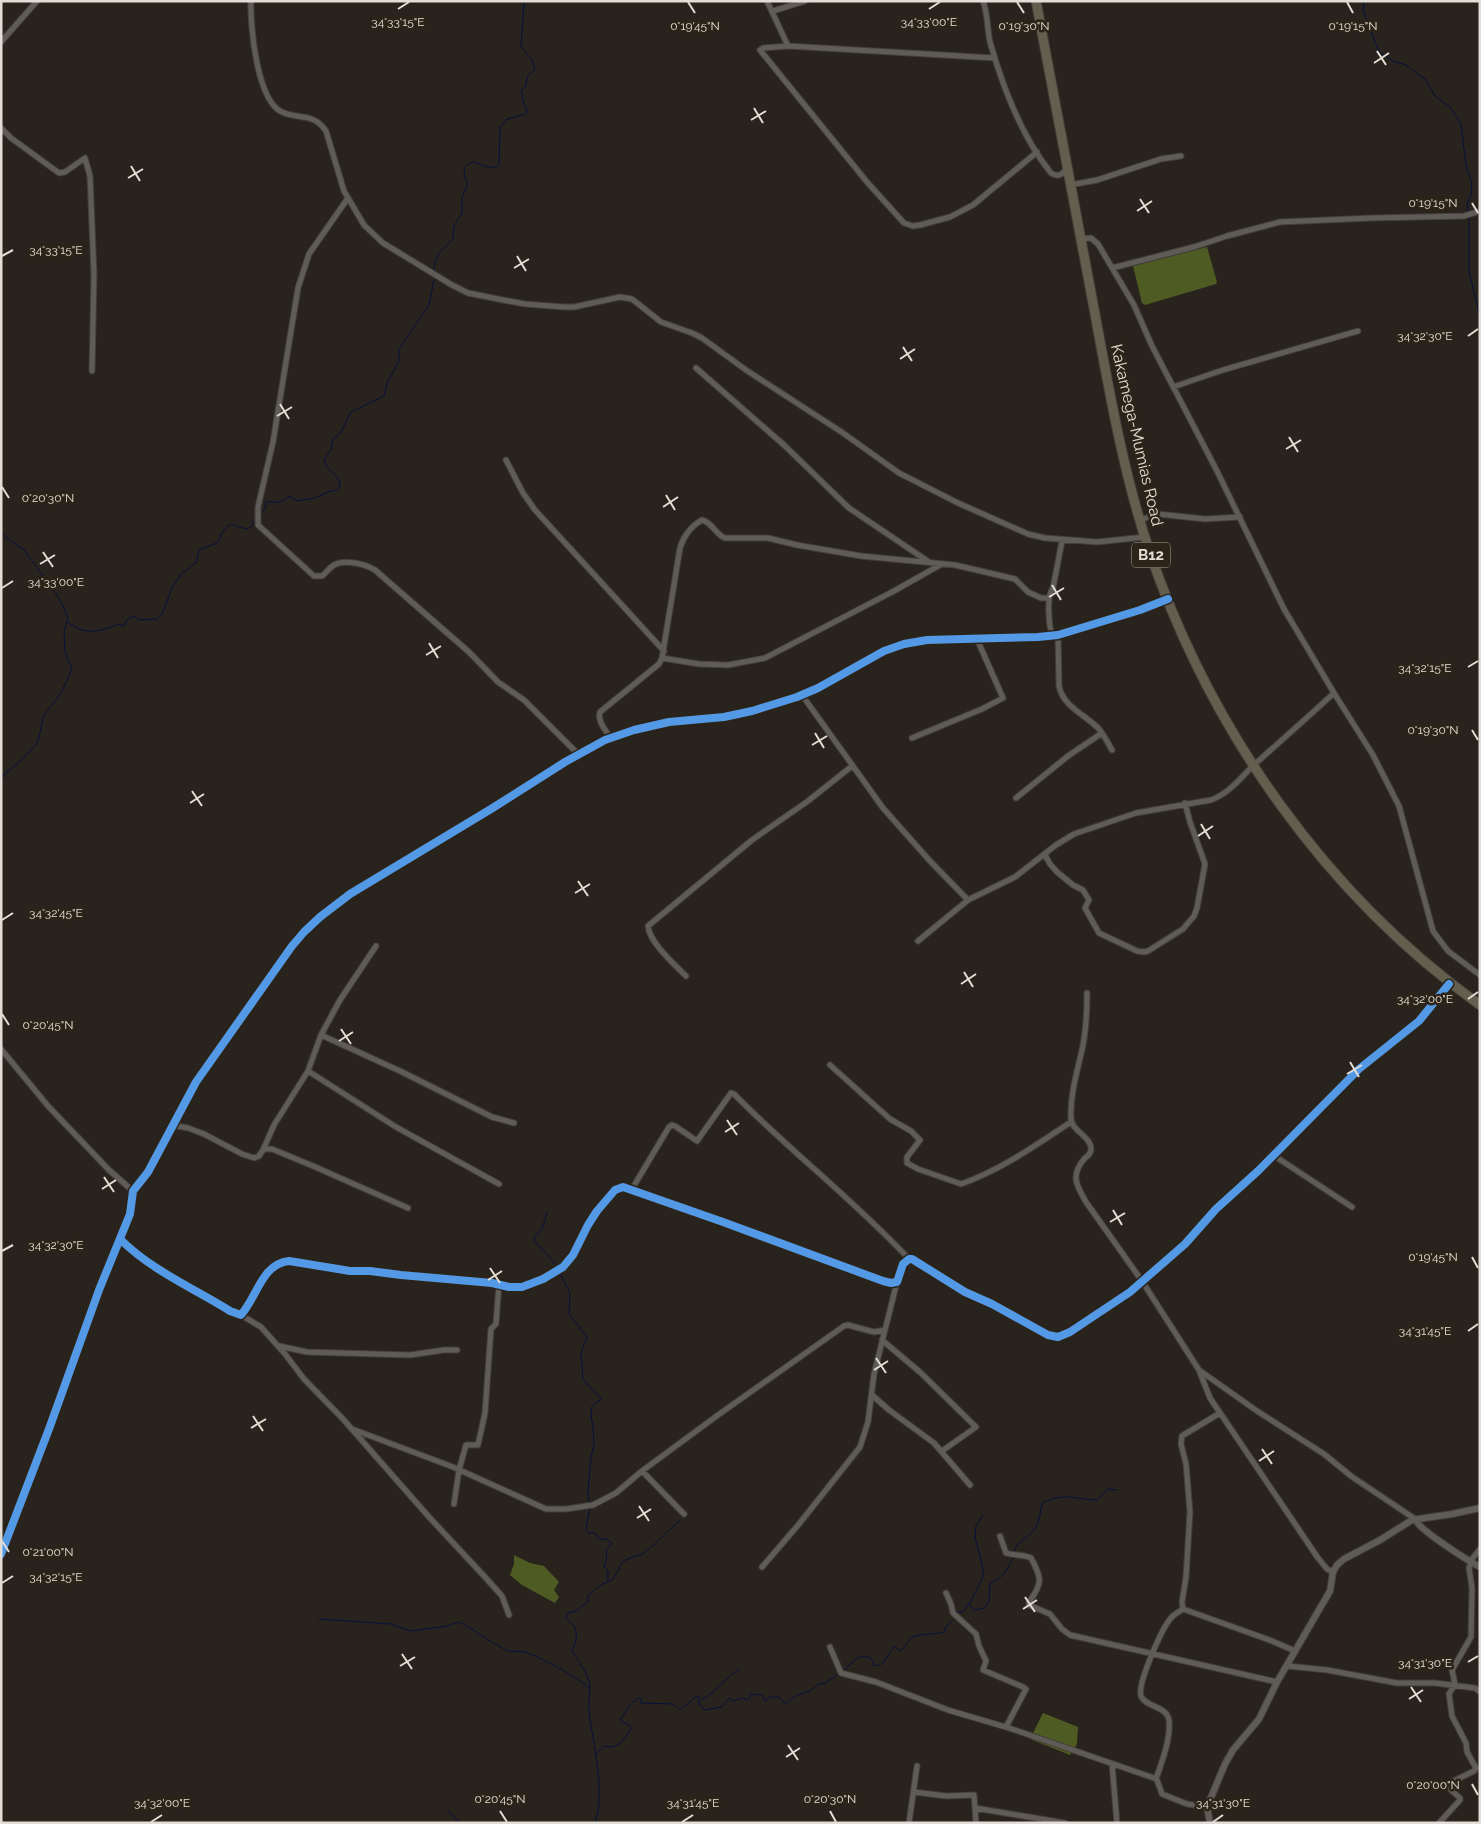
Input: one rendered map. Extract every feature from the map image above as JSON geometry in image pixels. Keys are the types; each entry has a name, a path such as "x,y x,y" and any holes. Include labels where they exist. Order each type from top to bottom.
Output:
{"highway":[{"name":"Kakamega-Mumias Road","path":"1036,1 1114,410 1140,520 1168,599 1195,664 1229,727 1296,826 1348,888 1393,934 1449,984 1480,1005"}],"street":[{"path":"251,1 251,23 261,81 275,107 280,112 313,119 322,124 348,198 364,225 376,238 433,275 468,293 525,304 574,307 620,297 632,299 661,322 702,338 746,370 850,438 899,473 958,503 1028,534 1045,538 1062,541 1105,542 1145,537"},
{"path":"767,1 788,46"},
{"path":"773,11 805,1"},
{"path":"983,1 987,11 987,26 995,58 1011,104 1037,152 1053,175 1060,175 1067,169"},
{"path":"1,42 33,2"},
{"path":"995,58 788,46 763,48 760,51 897,217 908,225 920,225 962,212 974,205 1037,152"},
{"path":"1,128 11,138 59,173 65,172 85,158 87,161 90,176 94,275 92,371"},
{"path":"1070,185 1097,180 1161,159 1181,156"},
{"path":"348,198 309,254 298,288 273,442 258,507 258,525 314,576 322,576 330,568 340,563 368,566 375,570 452,637 498,682 524,700 578,754"},
{"path":"1112,268 1280,222 1469,215 1480,211"},
{"path":"1081,239 1094,240 1134,305 1284,609 1372,755 1399,806 1433,931 1448,951 1480,975"},
{"path":"1173,387 1223,370 1358,331"},
{"path":"696,368 784,445 849,508 932,564"},
{"path":"506,460 534,510 664,651"},
{"path":"1140,520 1158,514 1206,519 1240,517"},
{"path":"611,738 598,716 600,712 659,664 664,651 682,540 702,520 711,524 725,538 768,538 861,556 955,565 1015,578 1032,594 1041,598 1050,598"},
{"path":"1052,636 1050,626 1050,592 1053,588 1062,541"},
{"path":"662,658 699,664 728,665 765,658 894,591 940,564"},
{"path":"1,1554 130,1214 133,1191 148,1172 196,1082 226,1038 292,946 320,917 350,894 578,754 611,738 634,730 669,722 738,715 802,695 875,655 898,646 927,640 1052,636 1140,610 1168,599"},
{"path":"1058,634 1060,693 1072,708 1102,733 1112,750"},
{"path":"912,738 982,709 1003,698 977,639"},
{"path":"918,941 968,900 1015,877 1056,846 1084,830 1136,813 1211,800 1220,796 1237,784 1334,693"},
{"path":"802,695 852,766 895,822 968,900"},
{"path":"1016,798 1068,756 1102,733"},
{"path":"686,976 657,945 648,931 648,926 752,840 808,801 852,766"},
{"path":"1044,855 1058,872 1073,885 1083,890 1089,900 1085,908 1099,932 1137,951 1148,951 1183,929 1194,916 1196,908 1205,864 1185,803"},
{"path":"172,1125 204,1134 237,1152 254,1158 261,1154 274,1125 308,1071 321,1035 340,1000 376,946"},
{"path":"632,1189 669,1127 675,1126 697,1140 731,1094 734,1094 797,1155 877,1224 909,1259 919,1263 965,1292 992,1304 1048,1335 1058,1337 1070,1332 1102,1312 1130,1292 1185,1244 1216,1209 1359,1070 1419,1021 1449,984"},
{"path":"1088,993 1084,1038 1074,1080 1071,1122 1087,1139 1091,1149 1076,1171 1075,1179 1081,1193 1142,1281 1199,1370 1206,1391 1220,1413 1318,1558 1327,1569 1333,1572"},
{"path":"321,1035 400,1071 492,1117 514,1123"},
{"path":"1,1049 48,1106 109,1170 133,1191"},
{"path":"830,1065 890,1119 911,1131 920,1140 907,1157 908,1163 961,1184 994,1170 1071,1122"},
{"path":"308,1071 396,1127 499,1184"},
{"path":"264,1149 272,1149 408,1208"},
{"path":"1273,1155 1352,1208"},
{"path":"241,1315 270,1268 280,1262 289,1261 350,1270 522,1287 557,1272 563,1267 573,1255 596,1211 615,1190 623,1187 874,1279 891,1284 897,1282"},
{"path":"120,1239 133,1252 154,1266 261,1328 304,1379 352,1429 429,1517 502,1596 510,1615"},
{"path":"762,1567 860,1447 868,1422 873,1396 874,1374 897,1282 903,1264 909,1259"},
{"path":"454,1504 459,1470 466,1445 478,1445 485,1413 491,1329 496,1324 499,1284"},
{"path":"352,1429 459,1470 546,1509 566,1509 593,1505 616,1493 642,1471 844,1326 848,1325 874,1332 885,1330"},
{"path":"882,1340 926,1378 976,1426 975,1429 942,1451"},
{"path":"278,1346 306,1352 410,1355 458,1350"},
{"path":"1199,1370 1307,1443 1415,1519 1420,1526 1480,1567"},
{"path":"873,1396 889,1410 929,1438 970,1485"},
{"path":"1183,1609 1182,1602 1186,1577 1190,1512 1186,1464 1181,1440 1182,1436 1220,1413"},
{"path":"642,1471 684,1514"},
{"path":"1210,1823 1207,1807 1230,1754 1259,1719 1277,1682 1330,1591 1333,1572 1337,1565 1344,1559 1415,1519 1480,1508"},
{"path":"1000,1536 1006,1553 1013,1556 1021,1554 1031,1558 1039,1574 1039,1588 1029,1602 1029,1605 1050,1614 1062,1629 1070,1635 1277,1682"},
{"path":"1439,1823 1460,1800 1451,1790 1450,1783 1474,1771 1476,1768 1452,1716 1449,1694 1454,1686 1452,1670 1471,1637 1472,1588 1469,1568 1480,1549"},
{"path":"946,1593 953,1614 976,1634 986,1661 983,1670 1026,1689 1006,1727"},
{"path":"1183,1609 1295,1651"},
{"path":"1183,1609 1172,1617 1164,1627 1152,1654 1141,1695 1144,1700 1165,1712 1169,1720 1167,1742 1156,1779 1162,1794 1187,1804 1207,1807"},
{"path":"830,1647 841,1673 861,1676 948,1710 1006,1727 1156,1779"},
{"path":"1286,1666 1327,1670 1397,1683 1426,1682 1475,1688 1480,1692"},
{"path":"1112,1764 1117,1823"},
{"path":"909,1823 918,1766"},
{"path":"914,1792 946,1796 974,1795 976,1823"},
{"path":"975,1808 1065,1823"}],"green space":[{"path":"1207,247 1216,284 1145,305 1142,303 1133,266"},
{"path":"514,1555 530,1563 544,1566 559,1582 554,1590 559,1597 555,1603 522,1585 510,1575 514,1564"},
{"path":"1043,1713 1078,1727 1077,1744 1070,1755 1030,1739"}],"waterway":[{"path":"434,272 435,261 442,250 453,239 454,226 462,213 462,197 468,184 464,174 466,166 473,162 490,167 499,165 500,127 507,119 526,114 527,110 521,91 525,87 528,76 535,69 532,60 521,47 524,1"},
{"path":"1364,1 1363,10 1380,52 1393,61 1406,65 1426,80 1435,96 1451,108 1461,124 1466,165 1472,183 1471,195 1467,204 1468,212"},
{"path":"1469,216 1469,272 1480,316"},
{"path":"261,514 265,509 266,502 280,502 290,496 297,501 315,498 337,490 340,487 338,479 324,460 331,450 333,439 341,432 351,412 384,396 387,383 399,361 399,349 429,305 434,280"},
{"path":"68,623 86,631 95,631 117,624 124,626 127,620 134,616 139,620 157,619 162,614 172,588 181,574 196,563 199,550 217,543 224,530 231,524 248,528 253,525 254,521"},
{"path":"1,532 24,550 57,595 64,608 68,618 64,631 65,652 72,669 61,693 43,717 36,744 1,780"},
{"path":"547,1213 542,1229 534,1240 557,1266"},
{"path":"560,1273 570,1293 569,1314 587,1337 581,1353 583,1379 601,1399 592,1406 591,1414 594,1445 588,1491 589,1502"},
{"path":"1014,1553 1019,1542 1036,1527 1042,1503 1064,1497 1097,1500 1108,1489 1117,1490"},
{"path":"590,1506 586,1530 589,1533 595,1533 599,1539 606,1539 612,1543 606,1551 607,1557 604,1567 608,1570 608,1582 594,1590 588,1596 588,1602 572,1613 569,1612 566,1617 574,1626 576,1632 572,1651 586,1674 590,1685 589,1712 599,1783 598,1811 595,1823"},
{"path":"969,1605 983,1577 983,1569 975,1537 976,1526 983,1515"},
{"path":"608,1582 612,1580 624,1561 644,1553 680,1521"},
{"path":"957,1613 964,1611 968,1604 975,1610 985,1608 989,1601 990,1584 1004,1574 1014,1557"},
{"path":"319,1619 391,1624 411,1631 447,1626 459,1622 503,1649 530,1654 577,1678 588,1687"},
{"path":"842,1672 861,1657 871,1658 874,1665 878,1666 883,1663 894,1646 900,1651 914,1636 944,1632 945,1628 954,1619"},
{"path":"701,1700 739,1669"},
{"path":"595,1754 605,1746 612,1747 621,1743 631,1729 621,1719 628,1707 637,1698 641,1698 641,1703 673,1704 680,1710 699,1696 699,1703 704,1710 722,1707 729,1698 733,1701 742,1698 748,1700 750,1694 762,1695 765,1701 770,1697 779,1697 783,1702 787,1703 791,1699 811,1690 819,1684 825,1683 839,1674"},
{"path":"448,1810 460,1823"}],"cycle path":[{"path":"1,1554 99,1290 130,1214 133,1191 148,1172 196,1082 292,946 320,917 350,894 565,762 605,740 634,730 669,722 724,717 752,711 797,697 818,688 884,651 904,644 927,640 1058,635 1140,610 1168,599"},
{"path":"120,1239 145,1260 173,1278 230,1311 241,1315 266,1274 280,1263 289,1261 350,1271 370,1271 522,1287 543,1279 563,1267 573,1255 597,1211 615,1190 623,1187 891,1283 897,1282 903,1264 912,1259 965,1292 992,1304 1048,1335 1058,1337 1070,1332 1130,1292 1185,1244 1216,1209 1258,1171 1359,1069 1419,1021 1449,984"}]}
